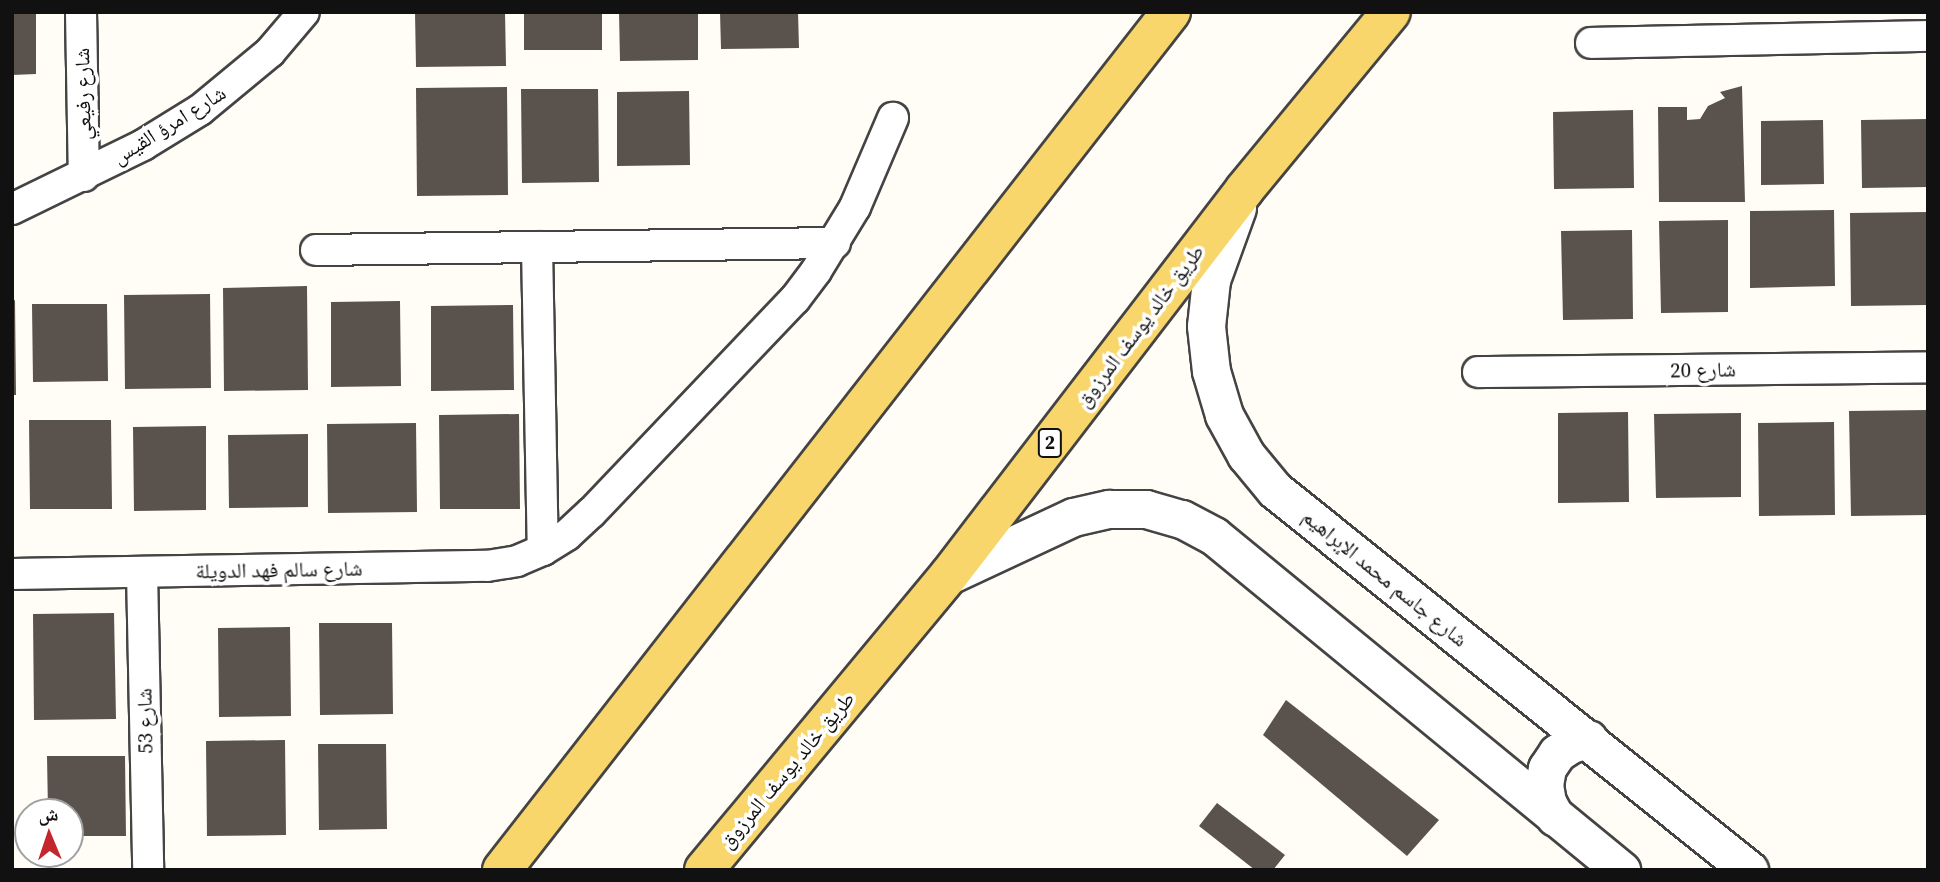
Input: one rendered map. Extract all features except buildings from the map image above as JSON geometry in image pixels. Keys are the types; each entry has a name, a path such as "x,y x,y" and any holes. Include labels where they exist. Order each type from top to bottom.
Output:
{"main road":[{"path":"502,870 1171,12"},
{"name":"طريق خالد يوسف المرزوق","path":"704,870 949,575 1245,189 1391,12"}],"street":[{"name":"شارع رفيعي","path":"81,12 84,176"},
{"name":"شارع امرؤ القيس","path":"12,209 84,176 200,110 270,52 304,12"},
{"path":"1591,43 1928,36"},
{"name":"شارع سالم فهد الدويلة","path":"12,574 487,566 517,561 543,550 567,535 591,513 795,299 835,243 855,207 892,118"},
{"name":"شارع جاسم محمد الإبراهيم","path":"1245,189 1211,280 1206,326 1210,371 1224,415 1246,455 1275,490 1588,738 1749,870"},
{"path":"316,250 835,243"},
{"path":"537,247 543,550"},
{"name":"شارع 20","path":"1478,372 1928,367"},
{"path":"949,575 1073,517 1109,509 1146,509 1181,519 1214,536 1621,870"},
{"name":"شارع 53","path":"142,572 148,870"},
{"path":"1555,817 1547,802 1544,785 1548,768 1557,753 1588,738"}]}
